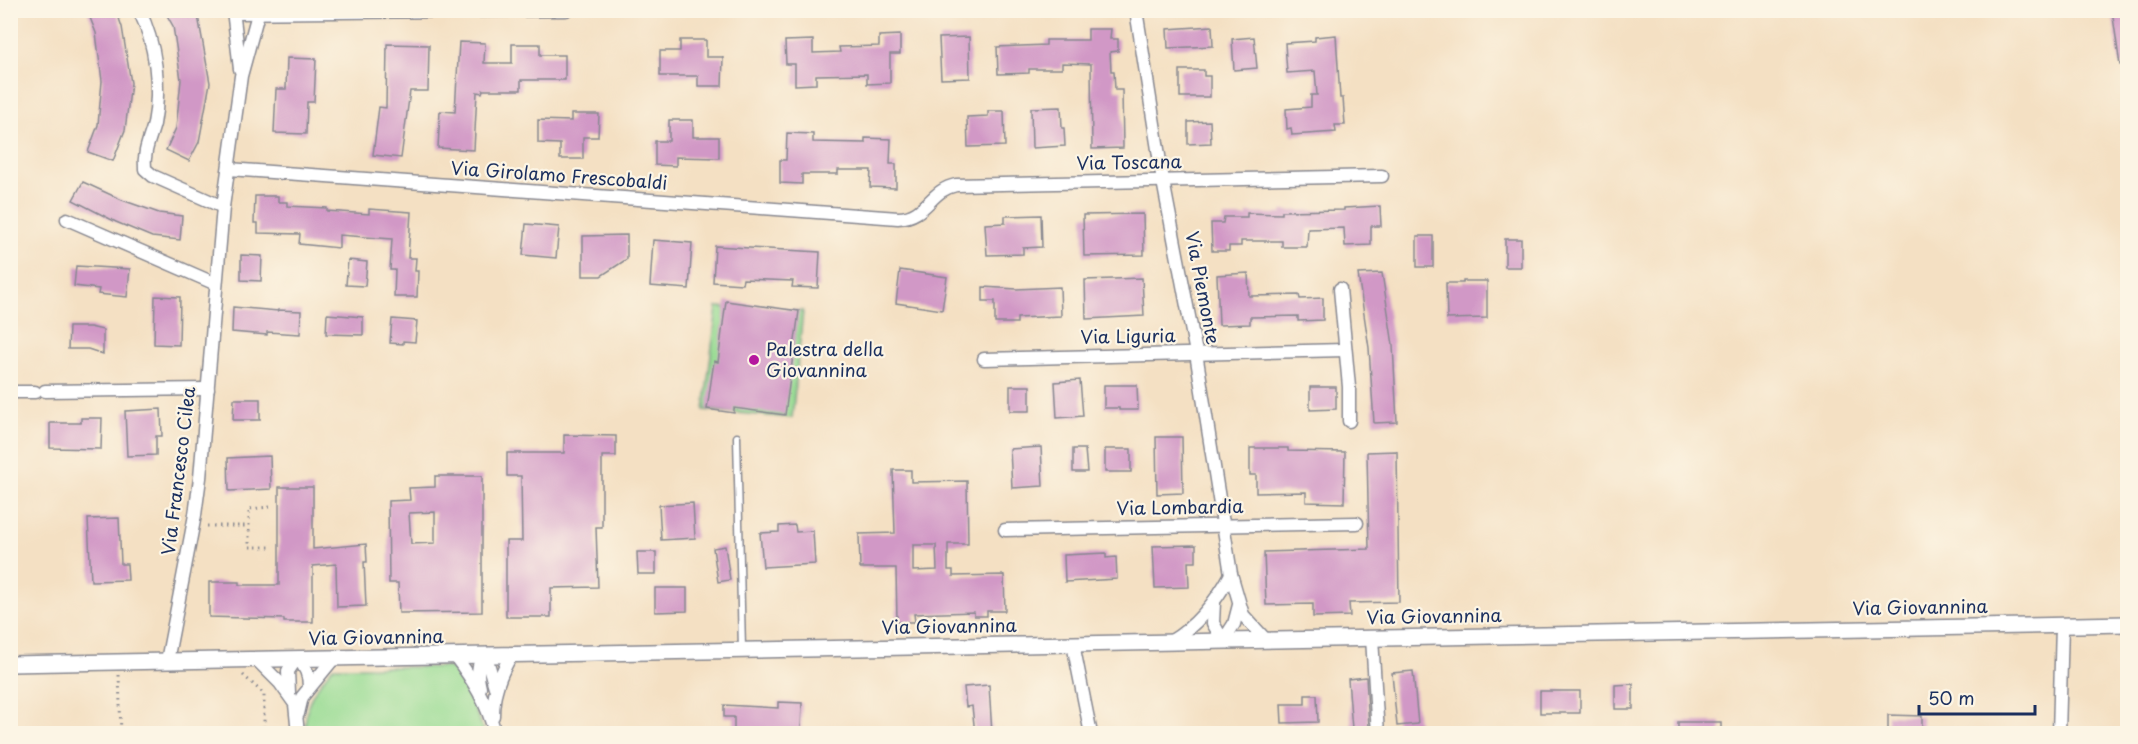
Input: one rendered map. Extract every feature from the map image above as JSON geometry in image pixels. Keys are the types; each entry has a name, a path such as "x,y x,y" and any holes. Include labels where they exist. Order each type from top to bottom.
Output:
{"street":[{"path":"139,10 150,38 156,66 154,124 145,152 145,169 153,176 223,207"},
{"path":"233,12 566,10"},
{"name":"Via Piemonte","path":"1136,10 1163,181 1196,353 1231,574 1239,605 1250,624 1266,640"},
{"name":"Via Francesco Cilea","path":"167,661 193,525 208,389 223,207 241,76 259,11"},
{"name":"Via Francesco Cilea","path":"233,12 241,76"},
{"name":"Via Girolamo Frescobaldi","path":"229,169 887,218"},
{"name":"Via Toscana","path":"887,218 911,216 922,210 939,192 956,186 1382,176"},
{"path":"67,219 216,284"},
{"path":"1340,289 1349,387 1349,421"},
{"name":"Via Liguria","path":"984,358 1345,350"},
{"path":"10,392 208,389"},
{"name":"Via Lombardia","path":"1005,530 1357,523"},
{"path":"1170,642 1193,626 1214,602 1231,574"},
{"path":"1214,602 1214,623 1223,641"},
{"path":"1223,641 1234,624 1239,605"},
{"name":"Via Giovannina","path":"10,664 2127,624"},
{"path":"2060,734 2062,625"},
{"path":"1372,638 1378,734"},
{"path":"1073,644 1091,734"},
{"path":"494,728 495,688 512,654"},
{"path":"494,728 483,699 478,672 478,664 483,655 488,663 495,688"},
{"path":"455,656 483,699"},
{"path":"290,694 288,671 297,658 309,676 309,687"},
{"path":"298,734 298,715 302,697 334,658"},
{"path":"256,659 290,694 298,715"}],"lane":[{"path":"737,437 742,650"}],"path":[{"path":"270,507 249,508 249,547 271,547"},
{"path":"193,525 249,526"},
{"path":"226,660 264,694 264,734"},
{"path":"118,662 121,734"}],"green space":[{"name":"Palestra della Giovannina","path":"717,307 803,311 792,418 704,410"},
{"path":"333,667 448,667 457,671 485,733 305,734 305,723 312,697"}],"building":[{"path":"87,10 116,10 122,27 131,83 125,130 113,161 88,152 98,125 102,81 96,33"},
{"path":"164,10 197,10 210,83 199,142 189,161 166,150 176,128 181,80 173,26"},
{"path":"2112,10 2127,10 2127,64 2120,65"},
{"path":"1212,26 1213,46 1168,48 1167,29"},
{"path":"1088,29 1111,29 1110,39 1118,39 1118,51 1110,52 1115,90 1122,90 1123,148 1092,149 1091,64 1062,63 1062,69 1029,69 1029,73 998,74 997,47 1046,45 1046,40 1088,40"},
{"path":"900,35 900,54 890,54 890,83 867,84 867,74 816,75 816,84 795,85 795,64 786,64 785,41 813,40 813,53 840,52 839,47 879,46 879,36"},
{"path":"1336,35 1340,98 1343,98 1345,125 1335,125 1336,132 1292,135 1291,128 1287,129 1286,109 1311,107 1311,95 1317,95 1315,71 1287,73 1285,43 1315,41 1315,37"},
{"path":"969,37 970,78 941,79 939,38"},
{"path":"1254,37 1257,68 1234,70 1232,39"},
{"path":"680,40 706,40 706,57 723,57 722,86 698,86 698,76 660,76 660,51 680,51"},
{"path":"459,42 485,43 484,63 512,63 512,44 540,44 540,55 565,55 565,80 521,80 521,90 477,92 474,150 438,148 440,111 455,112"},
{"path":"387,44 429,45 428,91 410,91 401,158 373,155 379,107 386,108"},
{"path":"287,58 316,59 314,102 307,102 306,134 274,133 276,89 286,89"},
{"path":"1180,70 1204,70 1204,76 1210,76 1210,97 1180,97"},
{"path":"1061,107 1065,146 1032,148 1031,108"},
{"path":"988,111 1004,111 1005,146 968,147 967,117 988,116"},
{"path":"571,114 599,114 598,137 583,137 583,159 560,159 560,144 538,143 538,120 571,121"},
{"path":"669,120 693,120 693,137 719,137 719,158 676,157 676,166 655,165 655,141 669,141"},
{"path":"1210,121 1211,143 1188,144 1188,122"},
{"path":"787,133 813,134 813,142 865,143 865,138 891,139 890,164 896,164 896,188 870,187 871,170 838,170 838,174 802,174 802,184 780,183 780,160 786,160"},
{"path":"83,182 122,200 159,213 182,216 180,240 152,237 73,200"},
{"path":"255,196 278,196 278,202 287,202 287,206 327,208 327,211 369,214 369,209 411,212 408,258 416,258 417,297 394,297 395,270 390,270 392,239 339,235 339,248 299,244 300,234 258,233 258,223 254,223"},
{"path":"1380,206 1381,226 1371,226 1371,245 1345,246 1344,228 1308,229 1307,247 1282,247 1282,241 1241,241 1241,246 1229,246 1229,251 1212,251 1211,223 1223,223 1224,217 1247,217 1247,213 1282,214 1282,211 1344,210 1344,208"},
{"path":"1143,214 1144,255 1084,256 1083,215"},
{"path":"1041,215 1042,247 1023,248 1023,254 987,255 985,224 1005,223 1005,216"},
{"path":"526,224 559,227 556,258 523,255"},
{"path":"627,235 627,259 601,276 583,276 583,236"},
{"path":"1417,236 1433,236 1433,267 1417,267"},
{"path":"1505,239 1521,239 1521,267 1505,267"},
{"path":"653,240 692,243 689,289 650,286"},
{"path":"715,246 820,252 818,288 792,287 793,281 743,279 742,284 713,282"},
{"path":"241,255 262,256 261,281 241,280"},
{"path":"348,260 367,262 365,286 346,285"},
{"path":"76,266 130,269 127,297 98,294 99,289 74,286"},
{"path":"900,270 947,277 942,310 896,303"},
{"path":"1248,273 1249,296 1299,295 1300,299 1323,298 1323,320 1298,321 1298,316 1250,317 1250,324 1219,325 1217,275"},
{"path":"1382,273 1393,345 1397,422 1374,423 1369,348 1358,274"},
{"path":"1142,278 1144,316 1086,319 1085,280"},
{"path":"1463,281 1487,281 1487,318 1447,319 1446,283 1463,283"},
{"path":"983,287 1017,289 1060,287 1061,316 1017,318 1017,323 995,323 995,301 983,301"},
{"path":"155,296 180,297 179,345 154,344"},
{"name":"Palestra della Giovannina","path":"726,301 799,311 785,415 734,408 734,413 707,409 714,361 718,362"},
{"path":"233,307 301,311 300,334 267,332 267,335 232,332"},
{"path":"327,314 363,317 363,335 326,334"},
{"path":"392,319 417,321 415,342 390,343"},
{"path":"69,327 90,327 103,330 103,354 88,349 68,349"},
{"path":"1080,380 1083,416 1057,418 1055,382"},
{"path":"1104,385 1137,385 1138,410 1104,408"},
{"path":"1010,386 1030,386 1030,411 1010,411"},
{"path":"1310,387 1336,387 1336,409 1310,410"},
{"path":"234,399 260,399 260,420 233,420"},
{"path":"161,409 162,436 156,436 156,455 127,456 125,411"},
{"path":"81,418 102,418 101,449 50,448 50,423 81,423"},
{"path":"564,435 616,436 616,456 602,456 602,527 596,527 598,587 551,588 551,617 506,617 506,541 522,541 521,476 507,476 507,453 564,453"},
{"path":"1156,437 1182,437 1183,493 1157,494"},
{"path":"1041,447 1043,486 1012,488 1010,449"},
{"path":"1250,448 1345,452 1344,503 1306,502 1306,492 1256,493 1256,475 1250,475"},
{"path":"1073,449 1085,449 1087,472 1073,472"},
{"path":"1105,449 1131,449 1131,472 1105,472"},
{"path":"1397,451 1399,602 1349,603 1350,616 1313,617 1313,604 1266,605 1264,552 1369,549 1367,452"},
{"path":"270,456 271,489 229,491 228,458"},
{"path":"893,470 911,470 911,482 967,481 968,544 948,544 948,570 953,570 953,576 1004,575 1005,611 987,611 987,616 974,616 974,612 914,614 915,622 897,622 896,568 860,568 859,534 895,533","holes":["913,545 936,545 937,570 913,571"]},
{"path":"435,476 482,476 482,612 399,613 398,583 389,583 388,501 410,500 409,488 435,487","holes":["435,512 435,543 411,544 409,513"]},
{"path":"279,487 313,487 313,549 366,544 367,562 364,562 366,606 337,607 336,564 313,566 313,622 209,617 209,582 279,585"},
{"path":"693,503 695,538 661,540 659,505"},
{"path":"119,518 121,564 127,564 128,580 91,581 88,519"},
{"path":"795,525 796,532 813,531 815,564 763,567 760,533 779,532 779,526"},
{"path":"1196,545 1196,562 1188,562 1189,587 1155,588 1153,546"},
{"path":"725,546 730,580 718,582 713,548"},
{"path":"637,552 656,552 656,574 638,574"},
{"path":"1106,553 1106,558 1116,557 1117,579 1065,582 1064,555"},
{"path":"655,588 687,588 687,611 655,612"},
{"path":"1413,671 1418,724 1397,726 1392,673"},
{"path":"1366,677 1369,727 1352,729 1348,679"},
{"path":"1633,684 1633,709 1615,709 1615,685"},
{"path":"989,685 992,734 975,734 972,706 966,707 964,687"},
{"path":"1540,691 1580,691 1580,713 1540,713"},
{"path":"1305,695 1317,695 1318,722 1282,723 1281,704 1305,704"},
{"path":"778,702 802,703 801,730 747,729 747,734 734,734 734,717 724,717 724,705 778,708"},
{"path":"1888,715 1922,716 1922,734 1888,734"},
{"path":"1678,722 1721,722 1721,734 1678,734"}],"place":[{"name":"Palestra della Giovannina","path":"754,360"}]}
